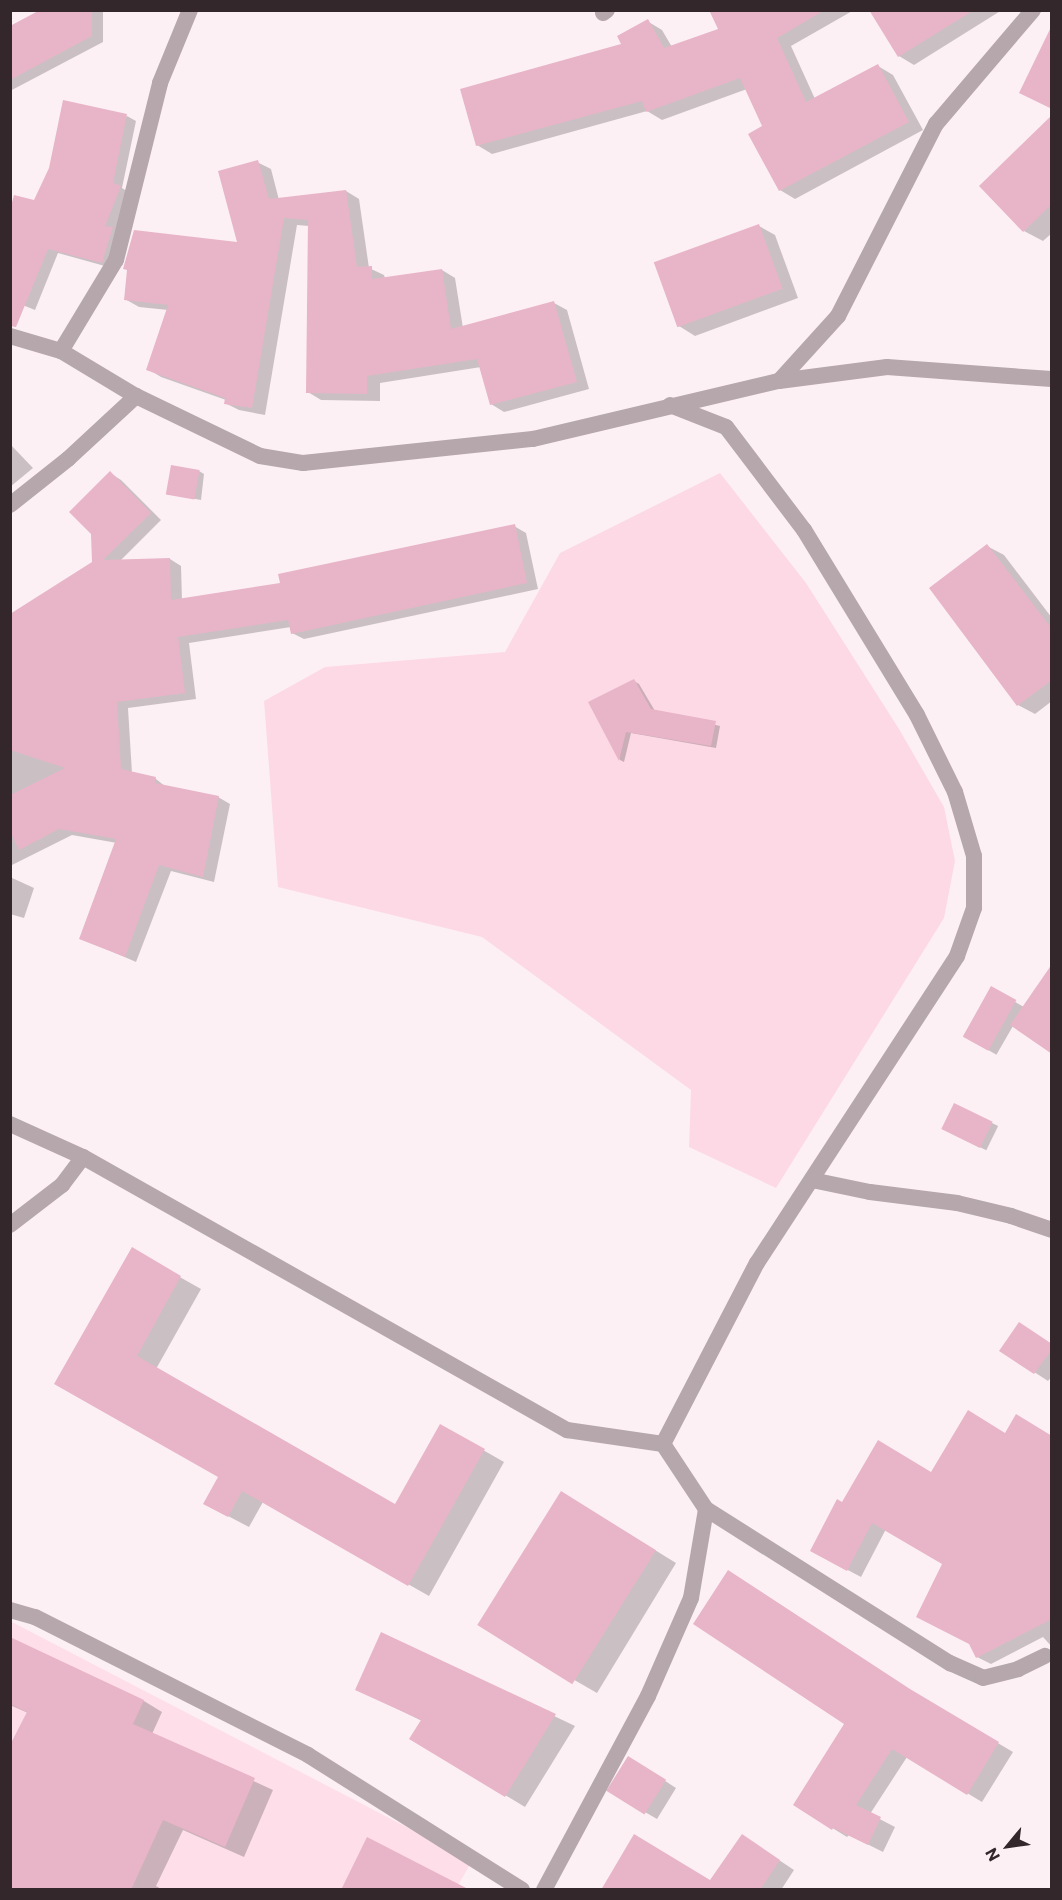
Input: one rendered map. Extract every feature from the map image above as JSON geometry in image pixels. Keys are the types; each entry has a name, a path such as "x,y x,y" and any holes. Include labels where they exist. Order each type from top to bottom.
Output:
{"street":[{"path":"61,351 116,260 160,83 190,10"},
{"path":"779,381 838,316 936,124 1034,10"},
{"path":"10,336 61,351 135,396 216,432 260,456 303,463 533,439 779,381 887,367 1052,379"},
{"path":"10,505 68,459 135,396"},
{"path":"663,1444 757,1263 957,956 974,908 974,856 955,792 917,715 804,530 726,428 670,405"},
{"path":"10,1124 83,1157 567,1430 663,1444 706,1509 950,1663 983,1678 1018,1669 1045,1656"},
{"path":"10,1225 62,1185 83,1157"},
{"path":"812,1180 870,1192 957,1203 1011,1216 1052,1230"},
{"path":"544,1890 648,1696 691,1598 706,1509"},
{"path":"10,1611 35,1617 308,1755 522,1890"}],"shaded area":[{"path":"720,473 806,583 899,729 944,807 955,861 944,918 776,1188 689,1147 691,1090 482,937 278,887 264,701 325,667 505,652 560,553"},
{"path":"10,1621 472,1861 456,1889 11,1889"}],"building":[{"path":"40,10 92,10 92,36 10,80 10,26"},
{"path":"709,10 825,10 777,38 806,102 878,64 909,122 779,191 748,134 762,126 740,78 646,112 642,101 476,146 460,89 621,44 617,36 648,19 664,48 718,29"},
{"path":"869,10 974,10 898,57"},
{"path":"1052,25 1052,109 1019,93"},
{"path":"63,100 127,114 113,183 121,186 105,226 113,227 102,263 48,249 16,327 10,326 10,210 14,195 34,200 49,168"},
{"path":"1052,115 1052,204 1023,232 979,186"},
{"path":"258,160 269,199 346,190 357,267 372,266 372,279 442,269 451,329 554,301 577,382 490,405 477,359 367,376 367,394 306,393 308,220 284,218 252,408 224,404 225,398 146,370 168,305 124,300 127,270 123,269 134,230 237,242 218,171"},
{"path":"759,224 783,289 677,327 654,262"},
{"path":"171,465 200,470 194,500 166,495"},
{"path":"110,471 151,513 103,560 170,558 171,600 280,583 278,574 515,524 527,583 291,634 288,620 178,637 185,693 117,702 121,769 156,777 155,783 219,796 203,877 159,865 125,957 79,939 116,839 59,829 19,850 10,832 10,795 65,768 10,750 10,614 92,562 91,534 69,512"},
{"path":"987,544 1052,629 1052,680 1017,706 929,588"},
{"path":"634,679 651,709 716,721 711,746 626,732 619,761 588,702"},
{"path":"1052,964 1052,1054 1010,1025"},
{"path":"991,986 1016,1000 988,1051 963,1037"},
{"path":"954,1103 993,1122 980,1148 941,1129"},
{"path":"132,1247 181,1276 137,1356 395,1504 440,1424 485,1449 408,1586 242,1491 228,1517 203,1504 218,1477 54,1384"},
{"path":"1019,1322 1052,1344 1052,1349 1034,1374 999,1351"},
{"path":"968,1410 1005,1433 1016,1414 1052,1436 1052,1619 976,1658 969,1644 916,1617 942,1564 872,1523 847,1571 810,1551 837,1499 842,1502 878,1440 931,1472"},
{"path":"561,1491 656,1550 572,1684 477,1625"},
{"path":"728,1570 910,1689 999,1742 967,1795 892,1749 856,1805 881,1817 868,1845 833,1828 832,1830 793,1805 844,1724 693,1624"},
{"path":"381,1632 556,1714 505,1797 409,1739 421,1720 355,1690"},
{"path":"10,1637 144,1700 133,1724 255,1778 225,1847 163,1820 131,1890 10,1890 10,1745 27,1712 10,1704"},
{"path":"628,1756 666,1780 644,1815 606,1791"},
{"path":"634,1834 710,1880 742,1834 780,1860 760,1890 601,1890"},
{"path":"367,1837 470,1890 341,1890"}]}
